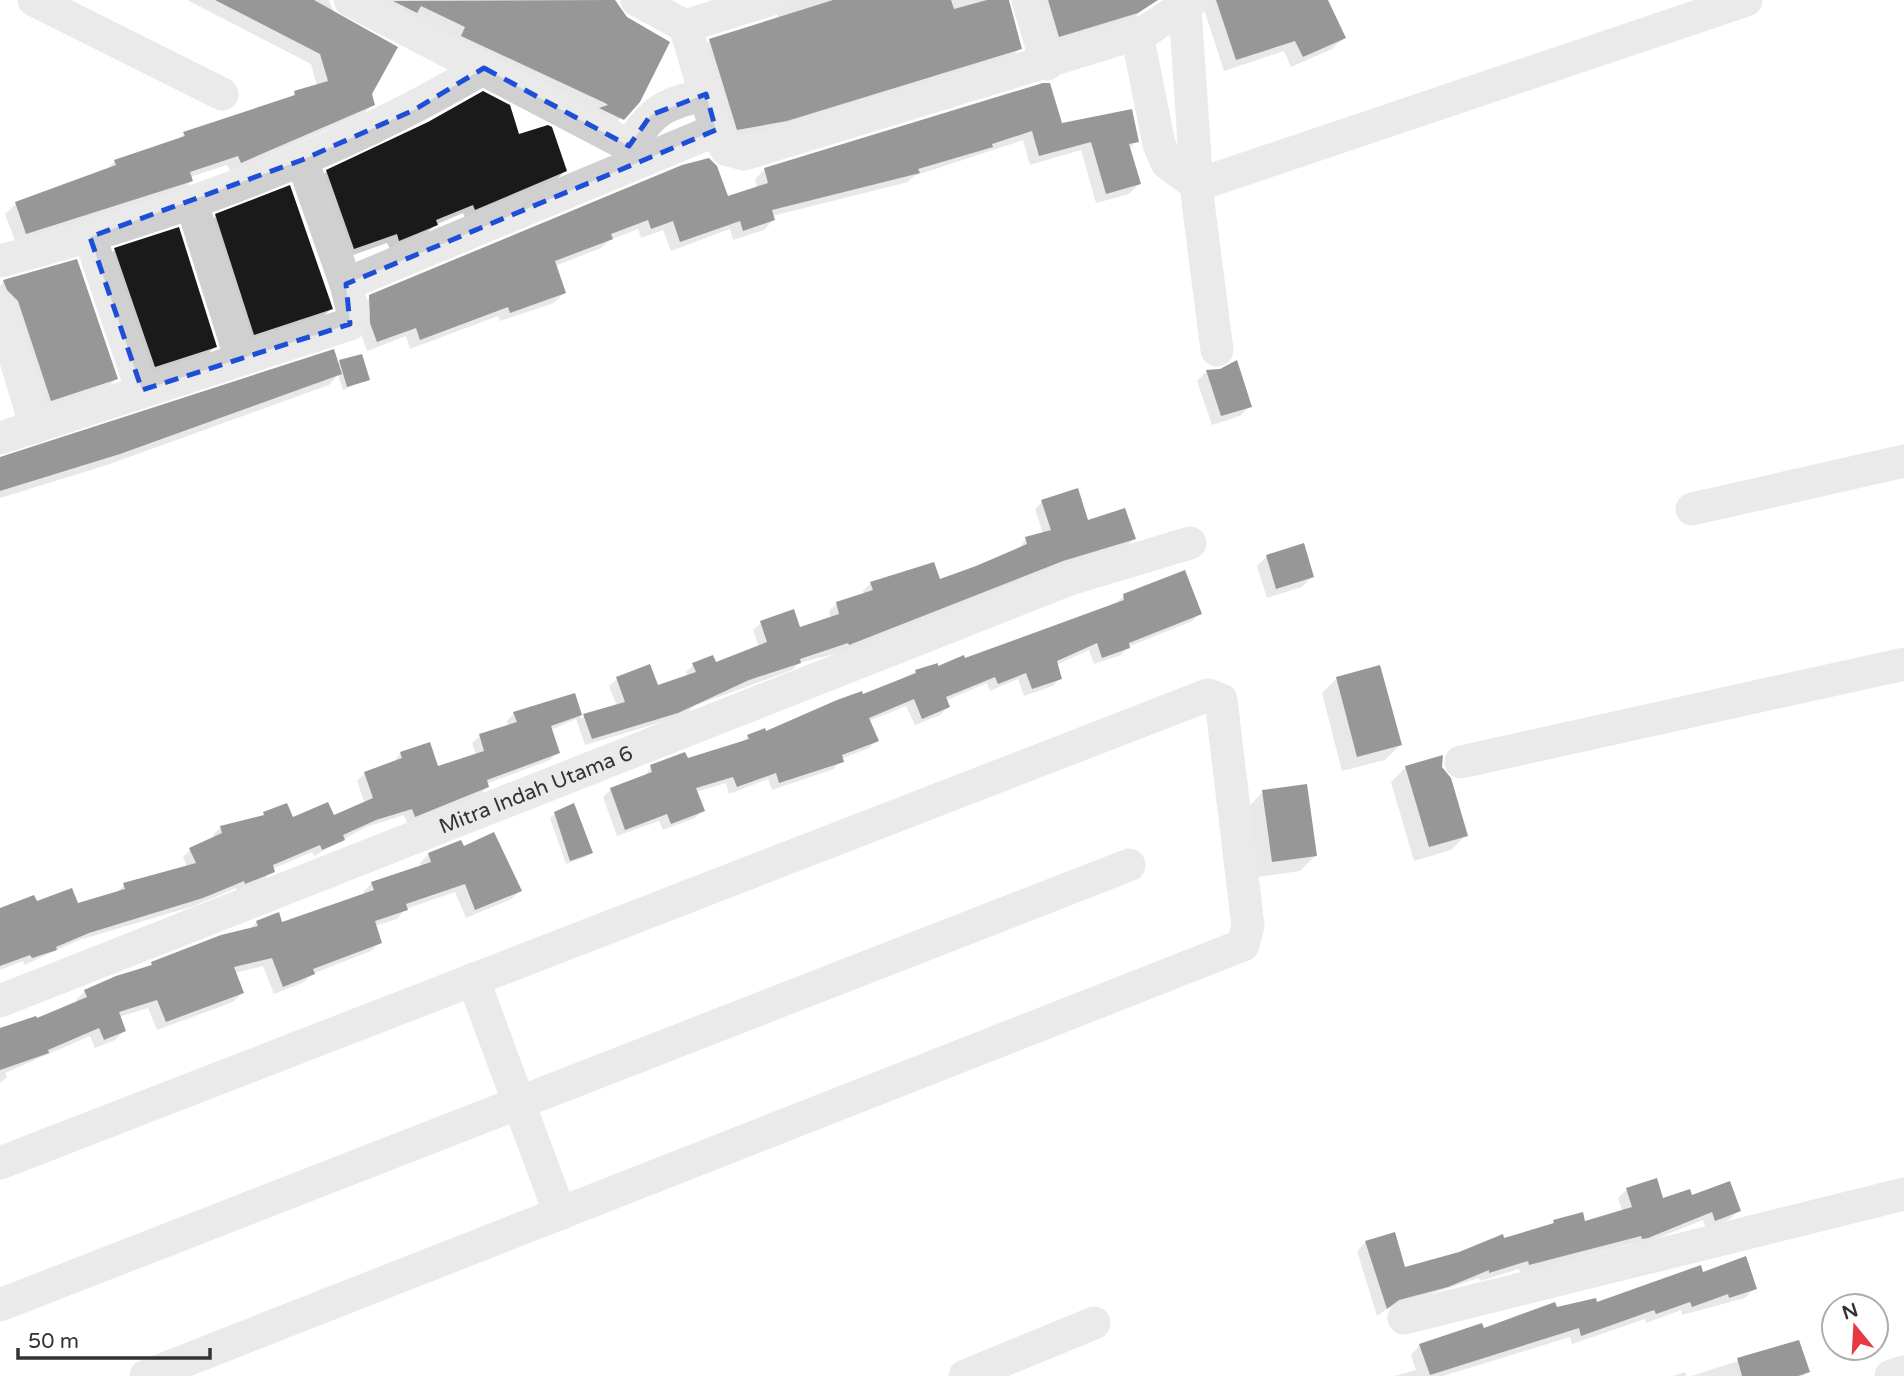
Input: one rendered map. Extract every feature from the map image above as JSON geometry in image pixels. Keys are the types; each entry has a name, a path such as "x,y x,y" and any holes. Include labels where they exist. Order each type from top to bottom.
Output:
{"street":[{"path":"34,0 222,94"},
{"path":"350,0 639,151"},
{"path":"637,0 685,26 716,130 726,149 744,153 1047,64 1137,34 1189,4"},
{"path":"685,26 769,0"},
{"path":"1028,0 1047,64"},
{"path":"1184,176 1746,0"},
{"path":"1189,4 1184,176 1217,350"},
{"path":"1137,34 1151,113 1184,176"},
{"path":"0,261 90,237 302,160 414,110 470,62"},
{"path":"639,151 651,115 664,106 706,94"},
{"path":"346,284 639,151 716,130"},
{"path":"0,438 350,324 353,312 346,284 302,160"},
{"path":"191,201 241,359"},
{"path":"90,237 142,390"},
{"path":"0,307 36,427"},
{"path":"1692,509 1904,461"},
{"name":"Mitra Indah Utama 6","path":"0,1001 1070,579 1190,543"},
{"path":"1461,762 1904,664"},
{"path":"0,1163 1208,695 1221,700 1248,926 1243,945 146,1376"},
{"path":"0,1305 1129,865"},
{"path":"473,979 521,1102 560,1214"},
{"path":"1404,1318 1904,1194"},
{"path":"965,1376 1094,1323"},
{"path":"1891,1376 1904,1372"}],"highlighted area":[{"path":"484,68 629,146 651,115 706,94 716,130 346,284 350,324 142,390 90,237 302,160 414,110"}],"building":[{"path":"215,0 314,0 398,47 372,94 375,105 241,163 238,156 190,172 193,181 26,234 15,202 116,165 114,160 185,136 183,132 295,95 294,91 328,81 320,54"},
{"path":"615,0 627,17 670,42 640,102 624,120 599,108 608,105 605,103 461,36 465,27 421,6 417,13 393,1"},
{"path":"833,0 951,0 954,9 987,0 1009,0 1022,49 787,121 737,130 709,39"},
{"path":"1048,0 1158,0 1138,13 1059,37"},
{"path":"1216,0 1328,0 1346,38 1303,57 1295,41 1236,60"},
{"path":"1050,83 1062,123 1132,109 1139,142 1129,144 1141,184 1106,194 1091,142 1039,156 1032,131 992,144 993,147 918,169 920,173 772,210 775,220 743,231 740,221 680,242 673,221 651,229 648,220 611,234 613,239 555,261 566,293 510,313 508,307 420,340 416,328 377,342 370,323 369,295 682,165 709,158 717,166 728,196 768,183 764,168"},
{"path":"483,91 510,105 519,134 548,125 552,127 567,171 475,210 473,205 436,220 438,225 399,241 397,234 354,249 326,170 428,122"},
{"path":"290,185 333,309 254,335 215,214"},
{"path":"179,227 217,347 155,367 114,248"},
{"path":"77,259 118,379 51,401 18,301 7,290 3,280"},
{"path":"334,349 342,374 120,454 0,491 0,457"},
{"path":"362,354 370,380 347,387 339,360"},
{"path":"1237,360 1252,407 1221,416 1206,370 1220,369"},
{"path":"1078,488 1088,520 1125,508 1136,539 1063,561 849,645 848,643 800,659 801,663 749,680 678,713 592,739 583,714 625,702 616,677 650,664 658,685 696,672 692,663 713,655 716,662 767,642 760,621 794,609 800,627 839,614 836,602 873,590 870,582 934,562 940,579 976,566 1027,544 1025,537 1051,530 1041,500"},
{"path":"1304,543 1314,577 1276,589 1266,555"},
{"path":"1185,570 1202,614 1129,643 1130,648 1102,658 1097,643 1057,661 1062,679 1032,689 1026,673 998,684 995,677 946,697 950,707 922,719 914,699 869,718 879,741 842,755 844,762 779,783 776,773 737,787 733,777 696,788 705,811 671,824 667,814 625,830 610,788 652,772 650,765 685,752 688,758 749,739 747,735 765,728 766,731 862,691 863,694 916,673 915,670 938,663 938,666 964,655 965,658 1124,600 1123,594"},
{"path":"1380,665 1402,745 1357,757 1336,677"},
{"path":"575,693 582,715 551,726 560,753 487,780 489,787 415,817 412,809 376,820 343,835 345,840 322,850 320,845 273,865 275,872 245,884 244,881 203,898 89,933 56,947 57,950 32,958 30,955 0,966 0,908 34,895 37,901 72,888 78,903 125,889 123,883 196,863 189,848 222,833 220,826 264,815 263,812 287,803 293,817 328,802 334,815 373,798 364,772 402,758 400,752 430,742 438,766 484,751 479,734 517,722 513,712"},
{"path":"1443,755 1442,767 1451,778 1468,836 1429,847 1405,766"},
{"path":"1307,784 1317,856 1272,862 1262,790"},
{"path":"574,803 593,853 570,861 554,812"},
{"path":"494,832 522,891 475,910 465,884 406,904 408,910 375,921 382,943 313,969 315,974 283,987 272,958 234,967 244,993 166,1022 157,1000 119,1012 126,1031 104,1040 99,1028 48,1050 49,1053 0,1070 0,1028 36,1016 37,1018 87,997 84,990 152,965 151,962 221,935 258,926 256,921 279,912 282,922 374,890 371,882 431,862 428,853 461,840 464,846"},
{"path":"1657,1178 1663,1198 1690,1189 1692,1195 1730,1181 1741,1211 1715,1221 1712,1212 1648,1238 1642,1239 1641,1236 1529,1265 1528,1261 1489,1273 1489,1270 1448,1287 1399,1300 1387,1309 1365,1241 1395,1232 1405,1267 1459,1252 1503,1234 1504,1238 1583,1212 1585,1221 1632,1207 1626,1188"},
{"path":"1746,1256 1757,1289 1729,1298 1728,1294 1692,1307 1690,1302 1656,1314 1654,1310 1581,1336 1579,1328 1430,1375 1419,1344 1482,1323 1484,1328 1555,1302 1557,1307 1596,1298 1597,1302 1701,1265 1703,1272"},
{"path":"1799,1340 1810,1372 1798,1376 1742,1376 1737,1358"}]}
